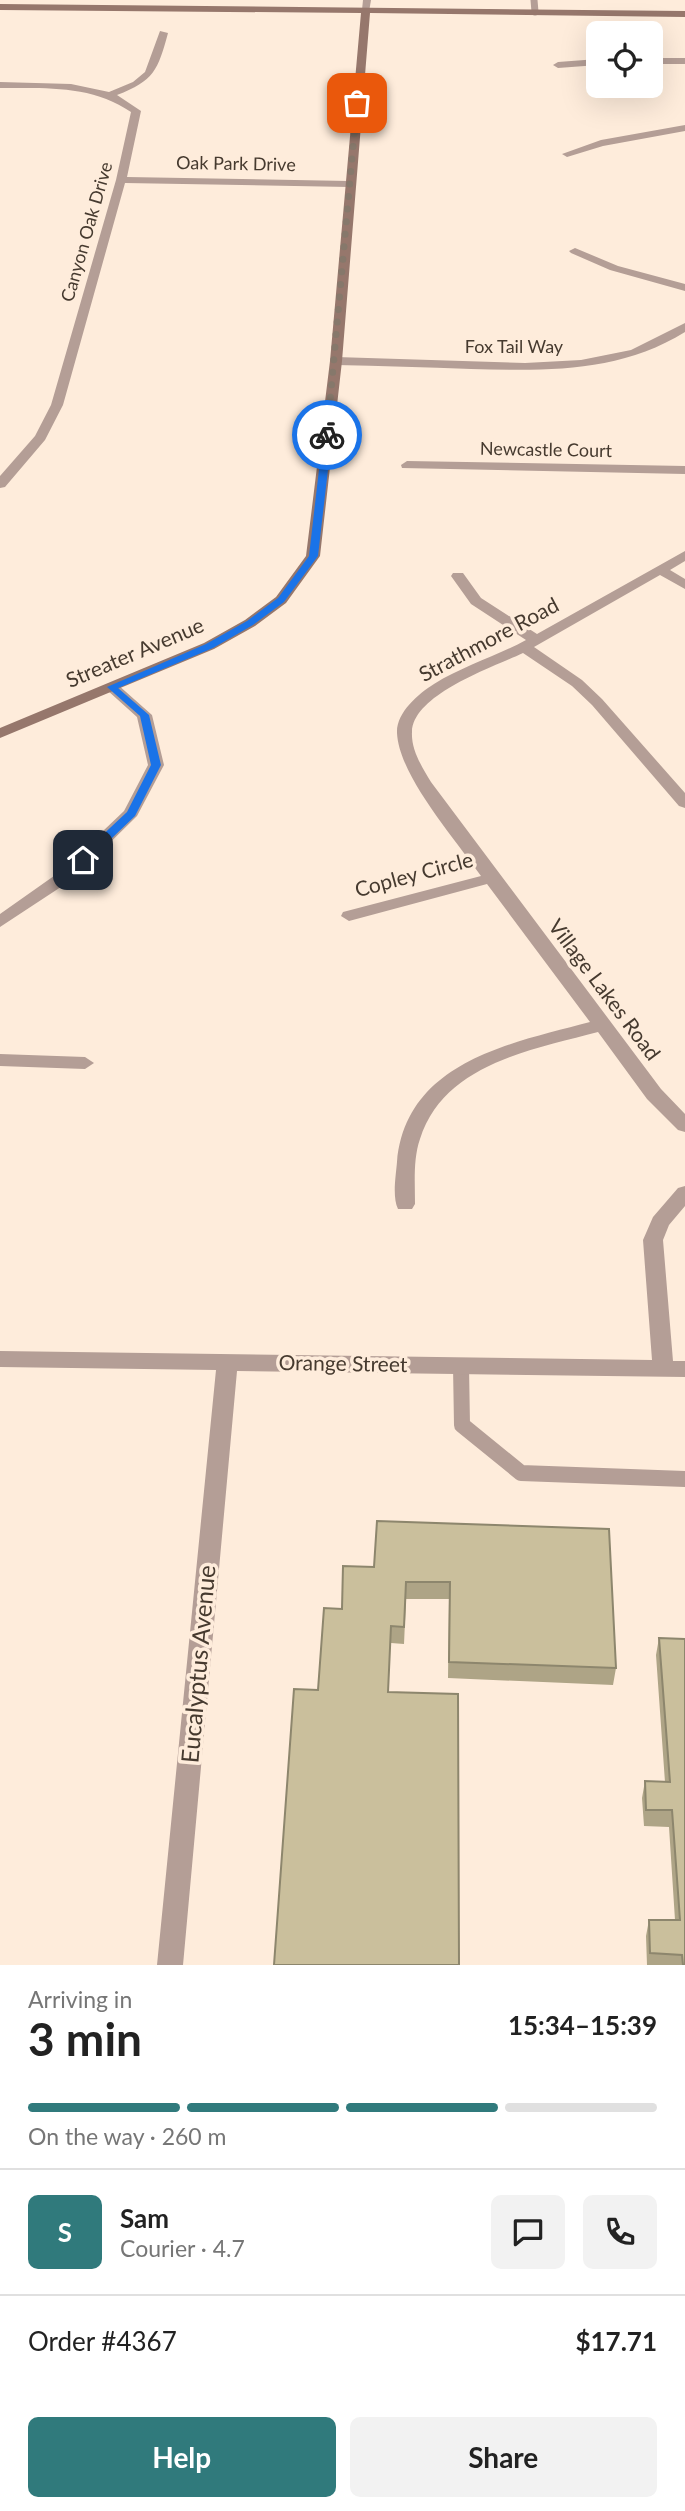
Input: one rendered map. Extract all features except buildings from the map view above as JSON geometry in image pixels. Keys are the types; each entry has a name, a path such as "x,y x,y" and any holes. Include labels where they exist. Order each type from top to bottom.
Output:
{"street":[{"path":"0,7 55,4 366,5 535,12 685,14"},
{"name":"Streater Avenue","path":"0,733 209,646 250,623 281,600 313,556 336,361 366,5"},
{"path":"0,85 70,87 112,94 149,77 154,69 163,33"},
{"path":"663,61 685,61"},
{"path":"558,65 586,63"},
{"name":"Canyon Oak Drive","path":"0,484 41,437 57,405 121,180 136,111 112,94"},
{"path":"567,154 601,143 679,129 685,138"},
{"name":"Oak Park Drive","path":"121,180 349,184"},
{"path":"575,251 614,268 685,288"},
{"name":"Fox Tail Way","path":"336,361 522,366 584,364 643,351 685,327"},
{"name":"Newcastle Court","path":"407,465 685,470"},
{"name":"Strathmore Road","path":"491,878 423,783 410,759 404,731 412,710 439,687 531,644 685,555"},
{"path":"659,569 685,585"},
{"path":"458,576 476,601 578,683 685,803"},
{"path":"0,922 67,875 131,813 156,765 144,715 112,687"},
{"name":"Copley Circle","path":"349,916 491,878"},
{"name":"Village Lakes Road","path":"491,878 654,1094 685,1125"},
{"path":"405,1204 410,1142 415,1125 425,1106 446,1084 467,1067 602,1025"},
{"path":"0,1060 85,1063"},
{"path":"663,1369 653,1240 660,1222 685,1193"},
{"name":"Orange Street","path":"0,1359 685,1369"},
{"name":"Eucalyptus Avenue","path":"170,1965 227,1363"}],"lane":[{"path":"534,0 535,12"},
{"path":"461,1366 461,1425 521,1473 685,1479"}],"way so far":[{"path":"327,435 336,361 357,103"}],"route":[{"path":"83,860 131,813 156,765 144,715 112,687 209,646 250,623 281,600 313,556 327,435"}]}
